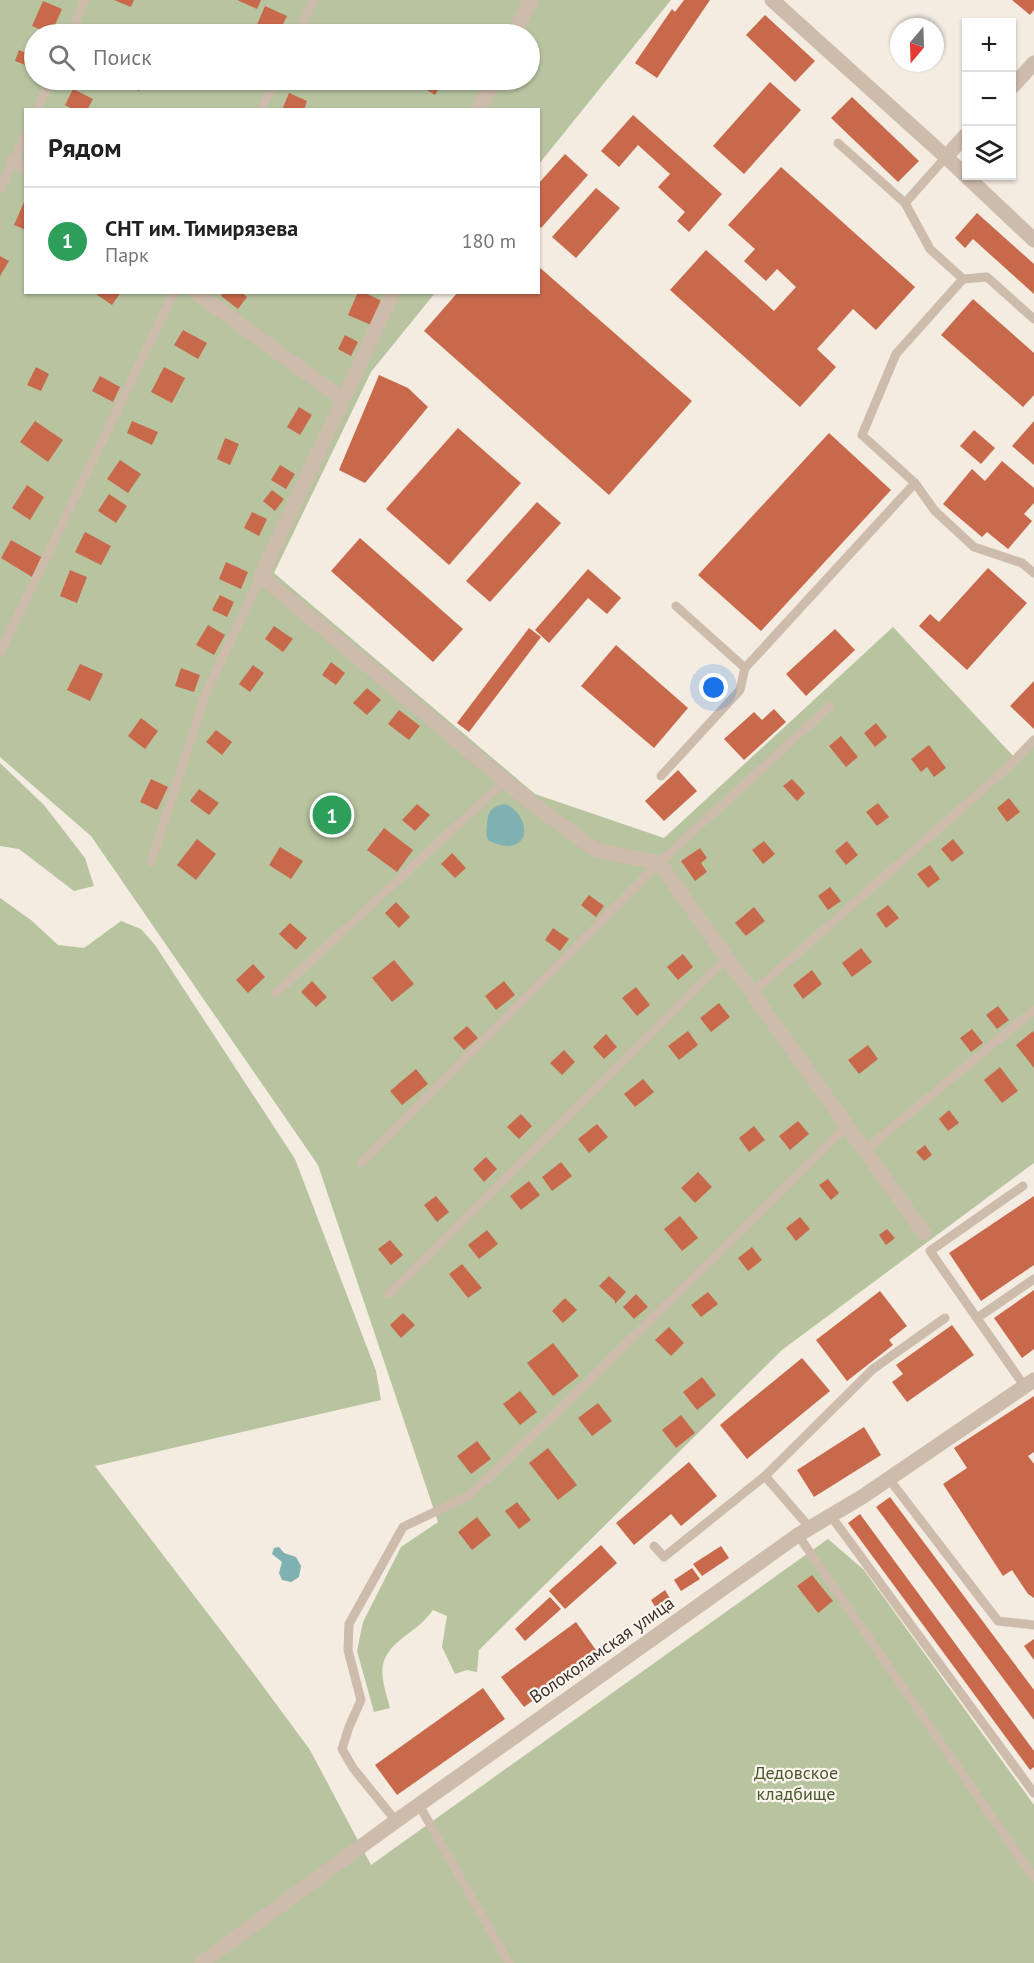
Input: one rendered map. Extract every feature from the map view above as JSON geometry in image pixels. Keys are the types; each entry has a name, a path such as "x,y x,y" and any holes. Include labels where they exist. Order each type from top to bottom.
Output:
{"street":[{"path":"519,24 531,0"},
{"path":"772,0 1034,240"},
{"path":"1016,82 1034,63"},
{"path":"480,108 488,90"},
{"path":"946,157 962,139"},
{"path":"198,294 343,399"},
{"path":"392,294 261,576 530,802 597,850 659,863 924,1233"},
{"name":"Волоколамская улица","path":"201,1963 396,1821 804,1531 889,1479 1029,1383"}],"lane":[{"path":"74,24 85,0"},
{"path":"302,24 314,0"},
{"path":"38,108 46,90"},
{"path":"262,108 271,90"},
{"path":"838,143 905,203 930,249 963,279 987,278 1034,319"},
{"path":"0,190 20,164 24,144"},
{"path":"905,203 946,157"},
{"path":"963,279 896,354 862,435 915,483 935,511 974,546 1022,562 1034,573"},
{"path":"0,653 173,294"},
{"path":"660,776 740,690 745,668 915,483"},
{"path":"151,862 206,693 261,576"},
{"path":"676,606 745,668"},
{"path":"361,1163 659,863 830,706"},
{"path":"752,993 1005,770 1034,740"},
{"path":"275,994 505,781"},
{"path":"389,1294 727,958"},
{"path":"865,1150 1034,1010"},
{"path":"396,1821 353,1768 342,1749 361,1700 348,1650 349,1624 403,1527 470,1495 847,1126"},
{"path":"1023,1186 930,1251 977,1318 1029,1383"},
{"path":"977,1318 1034,1278"},
{"path":"654,1546 664,1557 765,1476 873,1369 945,1318"},
{"path":"765,1476 804,1531 1034,1878"},
{"path":"889,1479 998,1621 1034,1625"},
{"path":"831,1516 1034,1793"},
{"path":"419,1805 509,1963"}],"green space":[{"path":"0,0 671,0 540,163 540,108 24,108 24,294 434,294 371,372 274,573 535,794 664,838 893,627 1015,758 1034,739 1034,1163 782,1350 479,1650 477,1672 467,1670 455,1674 442,1647 447,1616 433,1610 424,1621 388,1652 382,1668 390,1708 374,1712 357,1651 363,1622 401,1547 438,1522 318,1165 91,836 0,757"},
{"path":"0,763 44,805 85,858 94,886 74,891 19,849 0,846"},
{"name":"Дедовское кладбище","path":"0,898 31,920 58,945 84,948 121,921 141,929 155,945 295,1159 376,1371 381,1400 95,1466 310,1750 371,1865 828,1539 864,1570 1034,1805 1034,1963 0,1963"}],"water":[{"path":"505,804 518,813 524,827 521,840 507,846 489,841 486,832 491,810"},
{"path":"279,1547 284,1553 296,1557 301,1566 299,1577 291,1582 282,1580 279,1573 282,1562 272,1554 274,1548"}],"building":[{"path":"114,0 134,0 131,7"},
{"path":"237,0 261,0 257,9"},
{"path":"684,0 710,0 657,78 635,63 672,9 675,12"},
{"path":"1012,0 1034,0 1034,10 1030,15"},
{"path":"43,1 62,9 55,24 33,24"},
{"path":"265,6 287,16 283,24 257,24"},
{"path":"765,15 815,61 795,82 746,35"},
{"path":"19,50 24,52 24,64 15,61"},
{"path":"770,82 801,110 744,174 713,146"},
{"path":"72,90 93,99 88,108 70,108 65,105"},
{"path":"427,90 438,90 435,95"},
{"path":"289,93 307,101 305,108 283,108"},
{"path":"852,97 919,161 898,182 831,118"},
{"path":"633,115 722,194 689,232 677,221 685,212 658,187 670,174 638,145 619,167 601,151"},
{"path":"565,154 588,175 541,228 540,182"},
{"path":"781,167 915,287 876,330 853,309 817,349 836,367 800,407 670,290 706,250 774,311 796,287 777,269 766,281 744,261 755,249 728,225"},
{"path":"596,188 620,208 576,258 552,237"},
{"path":"24,202 24,229 14,225"},
{"path":"977,213 1034,264 1034,294 973,239 965,248 955,238"},
{"path":"0,256 9,261 0,276"},
{"path":"540,268 692,401 609,495 424,331 456,294 540,294"},
{"path":"96,294 120,294 112,305"},
{"path":"222,294 243,294 247,297 238,309 221,296"},
{"path":"357,294 367,294 382,301 371,325 348,315"},
{"path":"973,299 1034,353 1034,395 1023,407 941,335"},
{"path":"183,330 207,343 198,359 174,345"},
{"path":"345,335 358,342 351,356 338,349"},
{"path":"36,367 49,374 41,391 27,385"},
{"path":"164,367 185,378 172,403 151,392"},
{"path":"379,375 408,388 428,407 365,483 339,470"},
{"path":"100,376 120,387 113,402 92,391"},
{"path":"299,407 312,415 300,435 287,427"},
{"path":"35,421 63,440 48,462 20,442"},
{"path":"132,421 158,432 152,445 127,433"},
{"path":"1034,421 1034,465 1012,446"},
{"path":"458,428 521,483 449,565 386,509"},
{"path":"974,430 995,448 981,464 960,446"},
{"path":"829,433 891,490 761,631 698,575"},
{"path":"225,438 239,444 230,465 217,459"},
{"path":"120,460 141,474 128,493 107,479"},
{"path":"1002,461 1034,488 1034,503 1024,514 1032,521 1008,549 987,532 982,537 943,504 972,469 985,481"},
{"path":"280,465 295,474 286,489 271,480"},
{"path":"27,485 44,497 30,520 12,508"},
{"path":"272,490 284,499 275,511 263,501"},
{"path":"109,494 127,506 116,523 98,511"},
{"path":"537,502 561,523 490,602 466,581"},
{"path":"252,512 267,519 259,536 244,528"},
{"path":"85,532 111,546 101,565 75,552"},
{"path":"360,538 463,629 433,662 331,571"},
{"path":"11,540 43,558 32,577 1,558"},
{"path":"226,562 248,572 241,589 219,579"},
{"path":"988,568 1027,603 967,670 919,626 930,614 939,622"},
{"path":"588,569 621,598 607,614 588,598 549,643 535,630"},
{"path":"70,570 87,577 77,603 60,596"},
{"path":"220,595 234,602 227,617 212,610"},
{"path":"208,625 225,635 214,655 196,645"},
{"path":"274,626 293,639 283,652 265,639"},
{"path":"529,628 541,637 469,732 457,723"},
{"path":"835,629 855,650 806,696 786,674"},
{"path":"616,645 688,708 654,748 581,686"},
{"path":"331,662 345,673 336,685 322,675"},
{"path":"80,664 103,674 90,701 67,690"},
{"path":"253,665 264,673 250,692 239,684"},
{"path":"181,668 200,675 194,692 175,686"},
{"path":"1034,681 1034,729 1010,706"},
{"path":"367,688 381,700 367,715 353,703"},
{"path":"774,709 786,722 744,760 724,739 754,712 762,720"},
{"path":"399,710 420,726 409,740 388,724"},
{"path":"141,718 158,731 145,749 128,736"},
{"path":"876,723 887,737 875,747 864,733"},
{"path":"216,730 232,742 222,755 206,742"},
{"path":"841,736 858,757 846,767 829,746"},
{"path":"929,745 946,768 934,777 927,767 921,772 911,759"},
{"path":"678,770 697,791 664,821 645,801"},
{"path":"151,779 168,787 157,810 140,802"},
{"path":"792,779 805,793 797,801 783,786"},
{"path":"199,789 219,803 209,815 190,801"},
{"path":"1009,798 1020,812 1007,822 997,808"},
{"path":"878,803 889,817 877,826 866,812"},
{"path":"417,804 430,815 415,831 402,820"},
{"path":"384,828 413,850 397,872 367,850"},
{"path":"197,839 216,854 196,880 177,865"},
{"path":"953,839 964,853 952,862 941,849"},
{"path":"764,841 775,854 763,864 752,850"},
{"path":"847,841 858,855 846,865 835,851"},
{"path":"280,847 303,861 291,879 269,865"},
{"path":"700,848 707,858 701,863 707,872 695,881 681,861"},
{"path":"452,853 466,868 455,878 441,864"},
{"path":"930,865 940,879 928,888 917,874"},
{"path":"830,887 841,901 828,910 818,896"},
{"path":"589,895 604,906 596,917 581,905"},
{"path":"396,902 410,917 399,928 385,913"},
{"path":"888,905 899,918 886,928 876,914"},
{"path":"754,907 765,921 746,936 735,923"},
{"path":"290,923 307,938 296,950 279,934"},
{"path":"553,928 569,939 560,951 545,940"},
{"path":"861,948 872,962 852,977 842,963"},
{"path":"683,954 693,967 678,980 667,967"},
{"path":"394,960 414,984 392,1002 372,978"},
{"path":"253,964 265,977 248,993 236,980"},
{"path":"812,970 822,984 803,999 793,985"},
{"path":"312,981 327,997 316,1007 301,992"},
{"path":"504,981 515,995 496,1010 485,996"},
{"path":"636,987 650,1005 637,1016 622,998"},
{"path":"719,1003 730,1017 711,1032 700,1018"},
{"path":"998,1006 1009,1020 997,1029 986,1015"},
{"path":"467,1026 478,1038 464,1050 453,1038"},
{"path":"972,1029 983,1043 971,1052 960,1038"},
{"path":"688,1031 698,1045 679,1060 668,1046"},
{"path":"1033,1031 1034,1033 1034,1068 1016,1045"},
{"path":"606,1034 617,1047 604,1059 593,1047"},
{"path":"868,1045 878,1059 859,1074 848,1060"},
{"path":"564,1050 575,1062 562,1075 550,1063"},
{"path":"1000,1067 1018,1091 1002,1103 984,1080"},
{"path":"416,1069 428,1084 402,1105 390,1091"},
{"path":"643,1079 654,1092 635,1107 624,1094"},
{"path":"949,1110 959,1123 948,1131 939,1119"},
{"path":"521,1114 532,1126 519,1139 507,1127"},
{"path":"798,1121 809,1134 790,1150 779,1136"},
{"path":"597,1124 608,1137 589,1153 578,1139"},
{"path":"754,1126 765,1140 749,1152 739,1138"},
{"path":"925,1145 932,1155 924,1161 916,1152"},
{"path":"486,1157 497,1169 484,1182 473,1169"},
{"path":"561,1162 572,1176 552,1191 542,1177"},
{"path":"698,1172 712,1187 695,1203 681,1188"},
{"path":"828,1179 839,1193 831,1200 819,1185"},
{"path":"529,1181 540,1195 521,1210 510,1196"},
{"path":"436,1196 449,1212 437,1222 424,1205"},
{"path":"1034,1196 1034,1265 981,1301 949,1253"},
{"path":"680,1216 698,1238 682,1251 664,1229"},
{"path":"800,1217 810,1229 796,1241 786,1228"},
{"path":"887,1229 895,1238 886,1245 879,1235"},
{"path":"487,1230 498,1244 479,1259 468,1245"},
{"path":"390,1240 403,1255 391,1265 378,1249"},
{"path":"752,1247 762,1260 748,1271 738,1258"},
{"path":"462,1264 482,1288 468,1298 449,1274"},
{"path":"609,1276 626,1292 615,1304 615,1301 599,1286"},
{"path":"1034,1290 1034,1349 1022,1358 994,1318"},
{"path":"880,1291 907,1326 889,1340 893,1345 847,1381 816,1340"},
{"path":"708,1292 718,1304 701,1317 691,1305"},
{"path":"636,1294 648,1307 634,1319 623,1307"},
{"path":"565,1298 577,1310 563,1323 552,1311"},
{"path":"403,1313 415,1325 401,1338 390,1325"},
{"path":"952,1325 974,1355 907,1402 892,1382 903,1374 896,1365"},
{"path":"669,1327 684,1343 671,1356 655,1340"},
{"path":"553,1343 579,1376 553,1396 527,1363"},
{"path":"802,1358 830,1391 747,1459 720,1425"},
{"path":"702,1377 716,1395 697,1410 683,1392"},
{"path":"520,1391 537,1412 520,1425 503,1404"},
{"path":"1034,1396 1034,1452 1028,1456 1034,1464 1034,1598 1028,1594 1012,1570 1003,1576 943,1484 967,1468 954,1448"},
{"path":"598,1403 612,1421 592,1436 578,1418"},
{"path":"681,1415 695,1433 676,1448 662,1430"},
{"path":"864,1427 881,1455 814,1497 797,1470"},
{"path":"477,1441 491,1459 471,1474 457,1456"},
{"path":"548,1448 577,1485 558,1500 529,1463"},
{"path":"689,1462 717,1496 681,1526 671,1514 634,1545 616,1523"},
{"path":"890,1497 1034,1690 1034,1720 876,1507"},
{"path":"517,1502 531,1520 519,1529 505,1511"},
{"path":"860,1514 1034,1751 1034,1767 1030,1770 848,1523"},
{"path":"477,1517 491,1535 472,1550 458,1532"},
{"path":"601,1545 617,1563 565,1609 549,1591"},
{"path":"721,1546 729,1558 702,1576 693,1564"},
{"path":"692,1568 700,1579 681,1591 674,1580"},
{"path":"812,1575 833,1601 818,1613 797,1586"},
{"path":"665,1590 671,1600 657,1610 651,1600"},
{"path":"550,1597 561,1609 525,1641 515,1629"},
{"path":"576,1622 598,1653 524,1707 501,1677"},
{"path":"1034,1639 1034,1660 1024,1646"},
{"path":"483,1688 505,1719 397,1795 375,1765"}],"place":[{"name":"СНТ им. Тимирязева","path":"332,815"}]}
